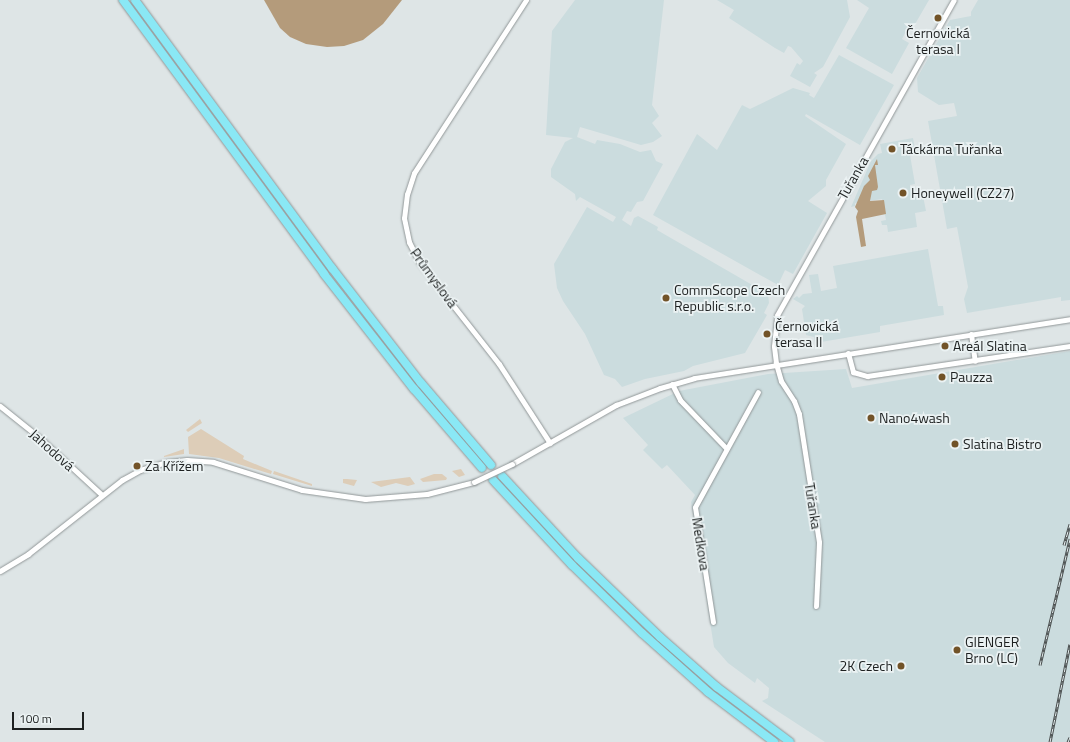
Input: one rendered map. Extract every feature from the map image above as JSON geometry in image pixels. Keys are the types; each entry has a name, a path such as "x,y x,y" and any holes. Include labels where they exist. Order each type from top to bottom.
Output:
{"highway":[{"path":"118,0 149,41 169,61"},
{"path":"123,0 324,274 401,372 482,468"},
{"path":"135,0 332,268 421,383 491,465"},
{"path":"502,476 578,558 660,637 718,688 790,742"},
{"path":"493,480 572,565 642,633 708,692 774,742"}],"street":[{"name":"Průmyslová","path":"526,0 414,173 407,194 404,218 409,242 419,262 499,364 550,443"},
{"name":"Tuřanka","path":"816,606 819,542 799,414 781,381 776,363 776,324 782,305 954,0"},
{"path":"0,571 28,554 102,495 140,470 161,463 187,460 225,465 302,490 350,498 402,497 442,491 474,482 512,464 616,405 672,384 776,363 1070,319"},
{"path":"971,334 975,361"},
{"path":"848,353 853,372 861,376 975,361 1070,346"},
{"path":"672,384 680,400 726,448"},
{"name":"Medkova","path":"713,622 695,507 758,392"},
{"name":"Jahodová","path":"0,406 40,438 102,495"}],"shaded area":[{"path":"264,0 402,0 383,24 363,40 344,46 327,47 306,44 290,37 280,28"},
{"path":"575,0 664,0 652,105 659,116 652,123 662,136 653,142 641,145 580,127 577,137 595,144 597,140 620,144 640,152 651,150 656,161 663,164 643,201 637,202 631,212 627,211 622,220 631,226 634,218 638,216 658,227 657,230 768,294 769,303 764,313 767,315 745,353 693,366 684,371 645,379 622,387 615,379 604,375 585,334 563,301 557,288 554,264 587,207 613,222 616,217 580,197 576,201 575,194 551,177 551,169 565,142 573,138 546,135 552,31"},
{"path":"717,0 847,0 850,17 823,67 814,73 817,75 810,87 790,76 797,63 800,65 803,61 791,47 788,46 784,53 775,48 729,18 734,10"},
{"path":"857,0 929,0 911,31 907,29 902,39 909,43 892,74 846,48 869,8"},
{"path":"978,0 1070,0 1070,300 1061,301 1061,297 967,313 964,299 968,287 957,227 947,229 928,121 957,116 954,103 939,105 918,92 917,78 950,20 971,16 971,12"},
{"path":"839,55 894,85 860,145 806,114 805,116 846,144 826,180 826,186 808,201 827,213 793,274 785,270 778,285 653,215 697,134 717,150 742,105 750,109 793,88 810,93 809,95 814,98"},
{"path":"913,138 916,154 910,155 915,184 910,185 912,198 923,196 926,211 915,213 917,227 888,232 887,225 882,225 881,221 886,220 882,199 855,203 855,206 851,207 871,161 878,154 882,153 880,144"},
{"path":"877,159 878,165 875,165 878,187 877,190 872,191 870,201 884,200 886,214 862,219 866,246 861,247 856,217 858,211 855,207 864,186 870,180 868,176"},
{"path":"928,249 938,306 943,306 944,315 880,326 880,332 815,343 814,337 806,335 802,309 805,306 793,299 797,296 799,298 803,294 812,293 809,275 818,274 821,291 837,288 833,266"},
{"path":"1070,351 1070,742 825,742 762,701 768,698 769,688 757,678 755,683 728,663 714,647 691,502 695,495 667,465 662,469 643,450 648,445 623,418 679,391 768,374 846,369 852,388"},
{"path":"200,419 202,423 188,432 186,430"},
{"path":"201,429 244,456 243,459 272,471 271,474 219,458 189,454 188,437"},
{"path":"184,449 184,454 164,457 164,456"},
{"path":"461,469 465,475 459,477 452,471"},
{"path":"274,471 312,484 312,486 273,474"},
{"path":"434,474 442,474 447,478 446,480 423,482 420,479"},
{"path":"410,477 415,484 408,486 396,483 381,487 371,482"},
{"path":"343,479 357,480 354,486 343,483"}],"railway":[{"path":"1064,545 1070,524"},
{"path":"1040,665 1070,539"},
{"path":"1050,742 1070,644"},
{"path":"1068,742 1070,737"}],"place":[{"name":"Černovická terasa I","path":"938,18"},
{"name":"Táckárna Tuřanka","path":"892,149"},
{"name":"Honeywell (CZ27)","path":"903,193"},
{"name":"CommScope Czech Republic s.r.o.","path":"666,298"},
{"name":"Černovická terasa II","path":"767,334"},
{"name":"Areál Slatina","path":"945,346"},
{"name":"Pauzza","path":"942,377"},
{"name":"Nano4wash","path":"871,418"},
{"name":"Slatina Bistro","path":"955,444"},
{"name":"Za Křížem","path":"137,466"},
{"name":"GIENGER Brno (LC)","path":"957,650"},
{"name":"2K Czech","path":"901,666"}]}
